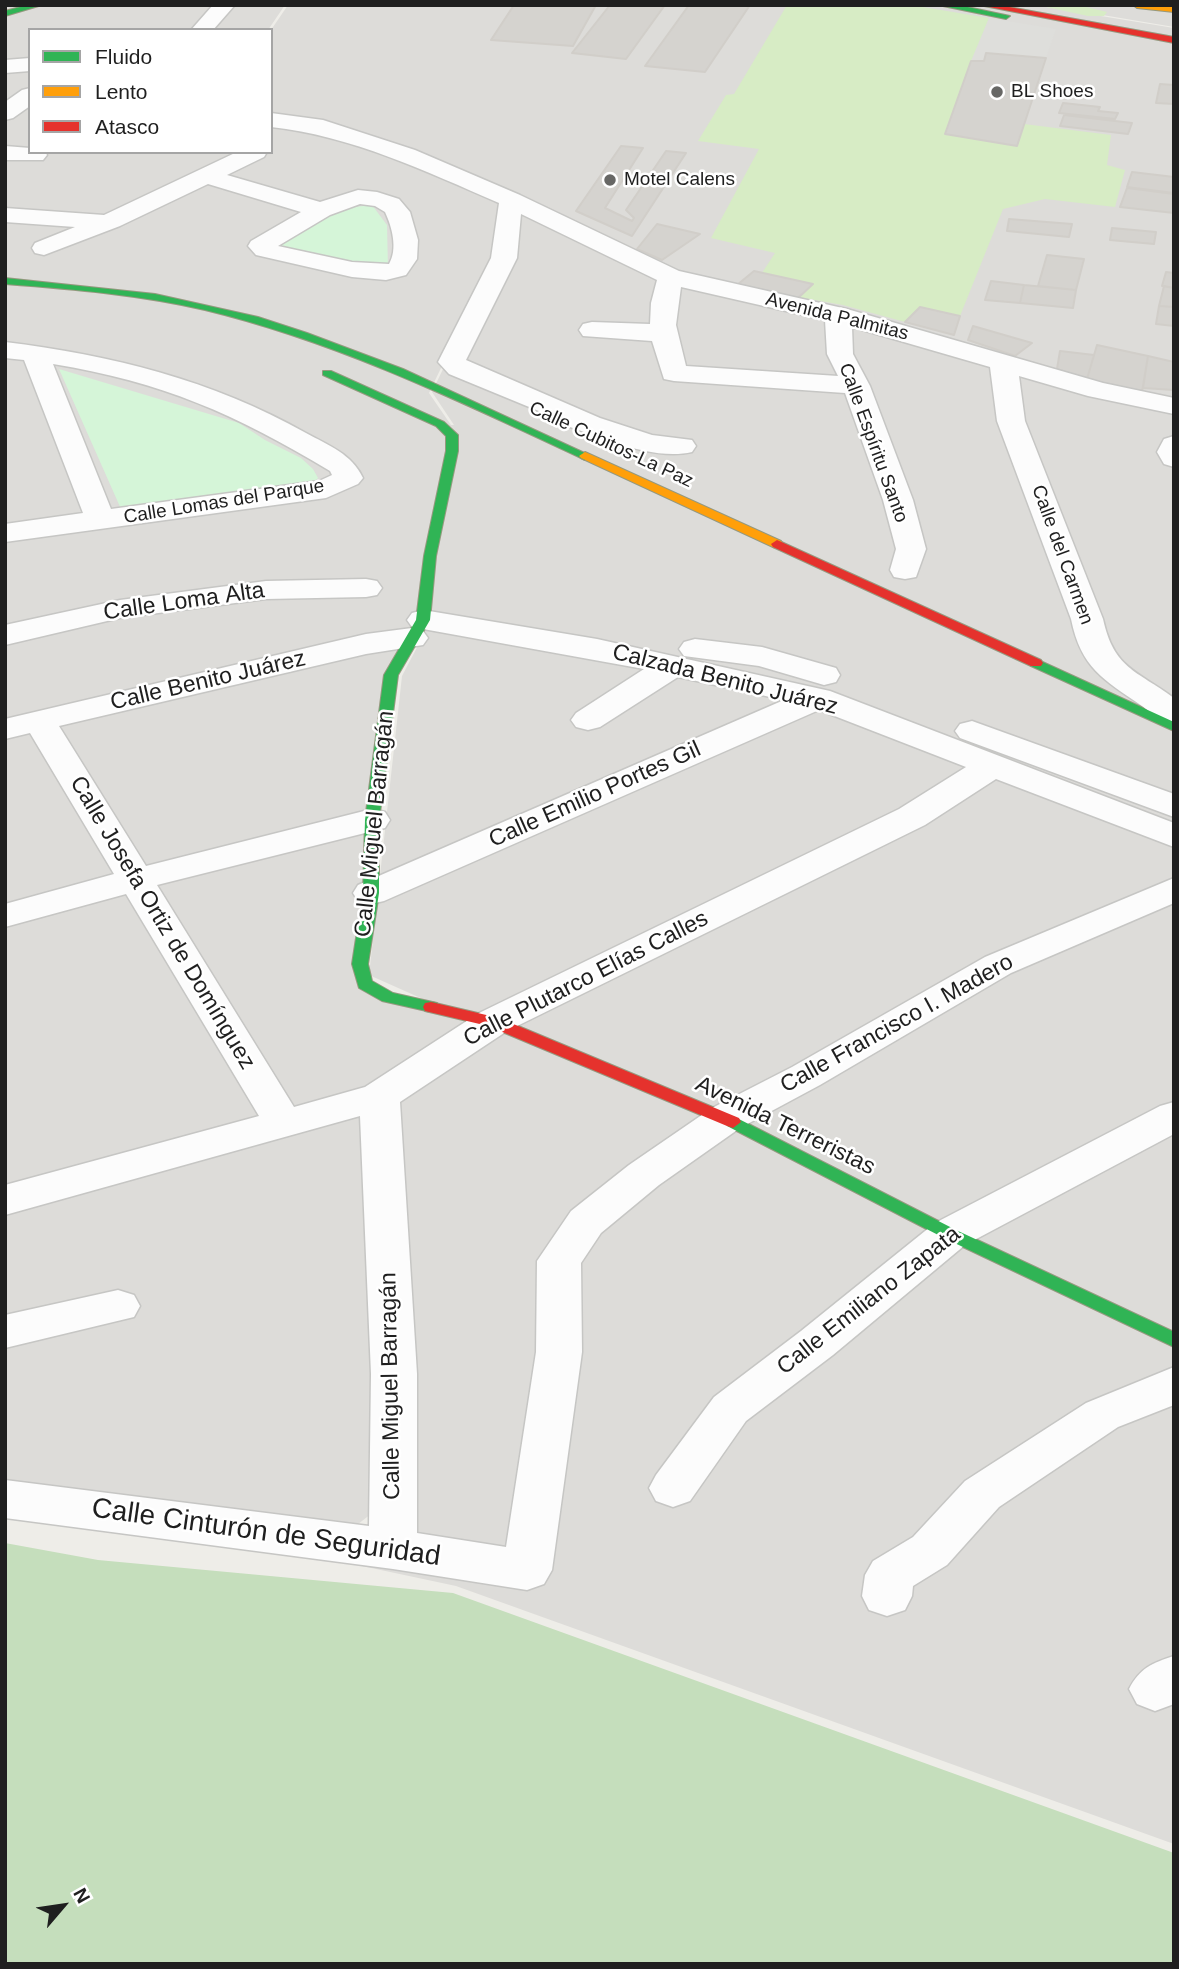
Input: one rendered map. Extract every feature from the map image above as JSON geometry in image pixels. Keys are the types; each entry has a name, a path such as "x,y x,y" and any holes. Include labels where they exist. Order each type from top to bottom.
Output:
{"street":[{"path":"5,14 38,5"},
{"path":"942,5 1067,26 1116,30"},
{"path":"983,5 1174,40"},
{"path":"203,28 224,6"},
{"path":"1145,6 1174,10"},
{"path":"5,67 28,64"},
{"path":"5,88 28,93"},
{"path":"5,113 28,95"},
{"name":"Avenida Palmitas","path":"273,120 315,125 407,155 511,200 671,276 838,315 1098,390 1174,407"},
{"path":"273,144 315,125"},
{"path":"5,153 35,155"},
{"path":"44,248 111,221 252,154"},
{"path":"206,176 321,210 358,197 386,201 395,208 402,220 406,261 396,271 372,272 265,250 260,246 321,210"},
{"path":"511,200 503,258 452,362 459,368 589,422 649,443 682,446"},
{"path":"5,215 111,221"},
{"path":"671,276 662,303 663,332 674,373 856,386"},
{"name":"Calle Cubitos-La Paz","path":"5,281 135,294 232,314 430,384 1174,727"},
{"name":"Calle Espíritu Santo","path":"838,315 840,354 856,386 898,500 911,549 905,570"},
{"path":"592,330 663,332"},
{"name":"Calle Lomas del Parque","path":"5,350 124,369 187,387 269,423 343,466 348,478 326,489 101,521"},
{"path":"5,533 101,521 35,353"},
{"name":"Calle del Carmen","path":"1003,361 1011,421 1087,619 1095,649 1120,678 1174,716"},
{"name":"Calle Miguel Barragán","path":"327,373 440,424 452,435 452,451 418,629 391,675 372,820 371,893 360,964 365,984"},
{"path":"430,384 511,401 589,422"},
{"path":"1174,444 1171,452 1174,458"},
{"name":"Calle Loma Alta","path":"5,635 120,609 266,590 366,588"},
{"name":"Calzada Benito Juárez","path":"418,629 597,649 818,698 1174,836"},
{"name":"Calle Benito Juárez","path":"22,725 366,644 418,629"},
{"path":"597,649 655,647 715,650 762,657 818,673 1174,806"},
{"path":"588,720 672,666"},
{"name":"Calle Emilio Portes Gil","path":"371,893 818,698"},
{"name":"Calle Josefa Ortiz de Domínguez","path":"22,725 134,880 285,1125"},
{"name":"Calle Plutarco Elías Calles","path":"5,1200 379,1097 493,1022 912,817 992,766"},
{"path":"5,916 134,880 372,820"},
{"name":"Calle Francisco I. Madero","path":"527,1570 559,1352 559,1261 586,1222 644,1175 726,1118 806,1076 998,965 1174,889"},
{"name":"Avenida Terreristas","path":"365,984 388,997 493,1022 726,1118 950,1234 1174,1340"},
{"name":"Calle Miguel Barragán","path":"379,1097 394,1374 393,1549"},
{"name":"Calle Emiliano Zapata","path":"673,1488 730,1409 817,1343 950,1234 1174,1116"},
{"path":"5,1332 118,1306"},
{"path":"887,1596 890,1575 930,1552 982,1494 1102,1415 1150,1397 1174,1384"},
{"name":"Calle Cinturón de Seguridad","path":"5,1499 393,1549 527,1570"}],"shaded area":[{"path":"5,5 285,5 269,28 28,28 28,154 273,154 272,28 288,5 1034,5 1174,28 1174,1844 456,1586 362,1566 376,1514 395,1101 479,1024 369,975 402,676 423,636 5,729","holes":["500,204 490,271 432,392 454,425 451,425 429,393 488,270"]},
{"path":"1043,5 1174,5 1174,27"},
{"path":"989,18 1056,29 1046,58 986,53 984,61 971,61"},
{"path":"417,638 396,675 358,984 476,1026 388,1099 371,1514 318,1555 5,1512 5,733"}],"green space":[{"path":"787,5 911,5 989,18 945,134 1024,124 1111,135 1107,165 1125,170 1115,207 1045,199 1003,209 960,316 920,307 905,322 843,305 798,297 812,284 762,273 775,253 711,238 759,149 698,141 726,95 734,94"},
{"path":"1037,5 1078,5 1107,12 1104,16 1088,16"},
{"path":"372,205 387,225 388,269 277,245 327,210"},
{"path":"59,369 239,423 301,458 318,478 310,487 121,509"},
{"path":"5,1543 98,1560 453,1593 1174,1853 1174,1964 5,1964"}],"building":[{"path":"514,5 596,5 573,46 491,40"},
{"path":"610,5 665,5 626,59 572,53"},
{"path":"689,5 750,5 705,72 645,66"},
{"name":"BL Shoes","path":"986,53 1046,58 1017,146 945,134 971,61 984,61"},
{"path":"1160,84 1174,85 1174,104 1156,103"},
{"path":"1063,103 1100,107 1098,111 1118,113 1115,119 1059,113"},
{"path":"1064,115 1132,123 1128,134 1060,126"},
{"name":"Motel Calens","path":"621,146 643,148 605,208 632,221 634,218 626,210 666,151 686,153 632,236 576,211"},
{"path":"1132,172 1174,177 1174,193 1127,187"},
{"path":"1127,188 1174,194 1174,213 1120,207"},
{"path":"1009,219 1072,224 1069,237 1007,231"},
{"path":"657,224 700,234 662,260 637,249"},
{"path":"1112,228 1156,232 1154,244 1110,240"},
{"path":"1047,255 1084,259 1076,290 1038,286"},
{"path":"754,271 813,284 797,299 737,285"},
{"path":"1166,272 1174,273 1174,288 1162,286"},
{"path":"991,281 1024,285 1020,303 985,300"},
{"path":"1024,285 1076,290 1073,308 1020,303"},
{"path":"1164,286 1174,288 1174,307 1159,306"},
{"path":"1159,306 1174,307 1174,326 1156,324"},
{"path":"920,307 960,316 954,335 905,322"},
{"path":"973,326 1032,343 1015,356 968,340"},
{"path":"1097,345 1148,356 1142,392 1087,379"},
{"path":"1060,351 1094,355 1087,379 1057,369"},
{"path":"1148,356 1174,362 1174,390 1143,388"}],"traffic: fast":[{"path":"5,14 38,5"},
{"path":"942,5 1006,16"},
{"path":"5,281 155,297 254,320 303,335 399,371 585,456"},
{"path":"327,373 440,424 452,435 452,451 430,556 423,620 391,675 372,820 371,893 360,964 365,984 388,997 431,1007"},
{"path":"1036,663 1174,727"},
{"path":"733,1122 950,1234 1174,1340"}],"traffic: slow":[{"path":"1137,5 1174,10"},
{"path":"585,456 777,544"}],"traffic: jam":[{"path":"983,5 1174,40"},
{"path":"777,544 1036,663"},
{"path":"431,1007 493,1022 733,1122"}],"place":[{"name":"BL Shoes","path":"997,92"},
{"name":"Motel Calens","path":"610,180"}]}
